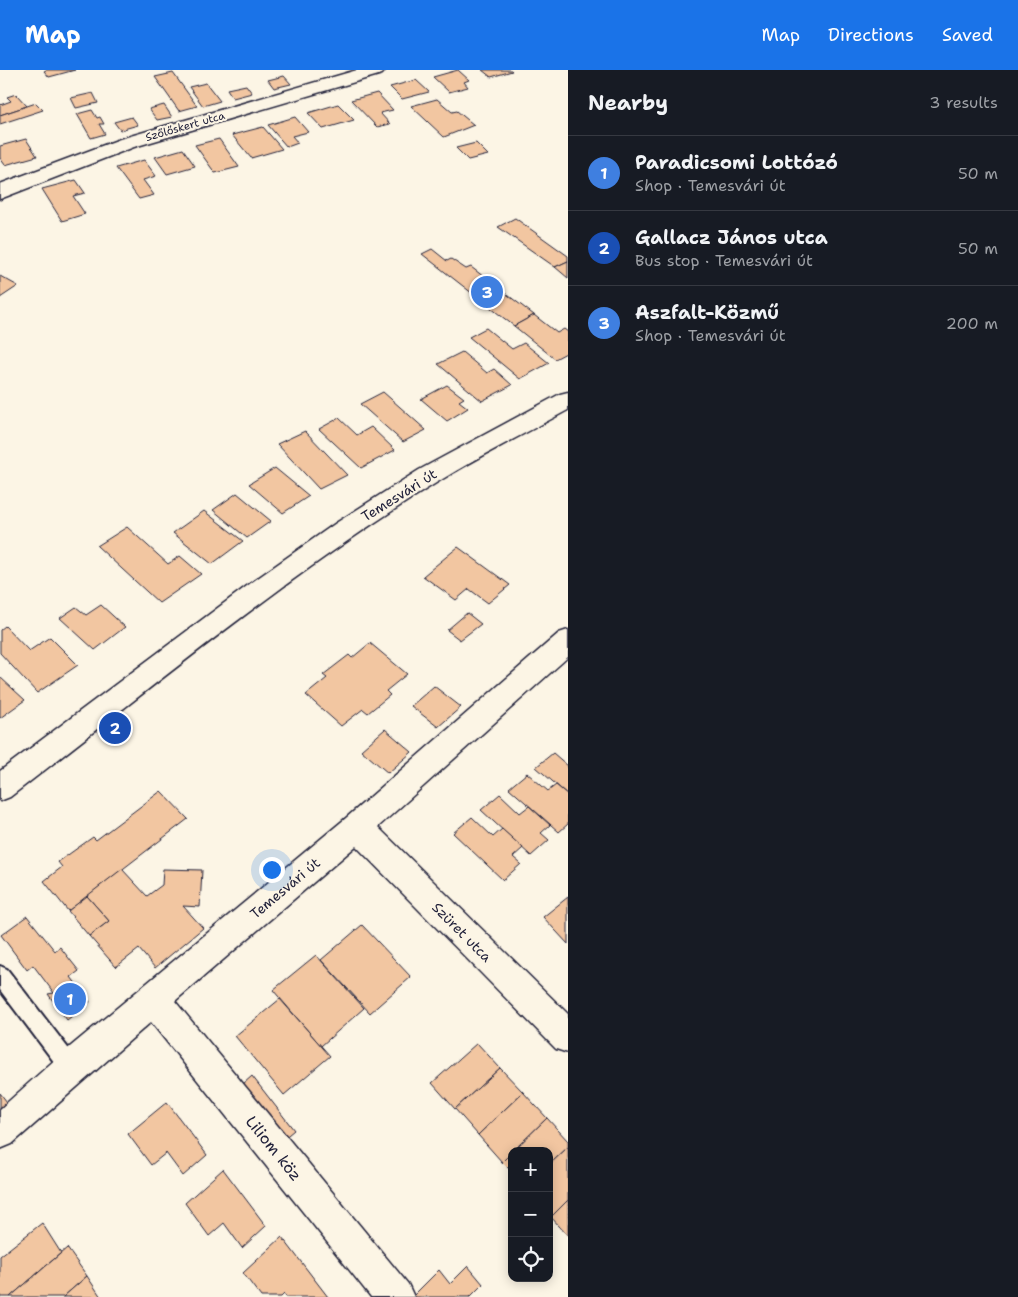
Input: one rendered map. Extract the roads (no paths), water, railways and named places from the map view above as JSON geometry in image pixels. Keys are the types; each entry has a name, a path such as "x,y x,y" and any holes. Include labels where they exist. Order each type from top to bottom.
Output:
{"street":[{"name":"Szőlőskert utca","path":"1,190 127,143 376,70"},
{"name":"Temesvári út","path":"0,788 264,587 345,530 428,476 568,400"},
{"name":"Temesvári út","path":"0,1132 71,1068 357,828 568,641"},
{"name":"Szüret utca","path":"357,828 568,1038"},
{"name":"Liliom köz","path":"154,1000 395,1297"}],"lane":[{"path":"0,976 71,1068"}],"place":[{"name":"Aszfalt-Közmű","path":"487,292"},
{"name":"Gallacz János utca","path":"115,728"},
{"name":"Paradicsomi Lottózó","path":"70,999"}]}
